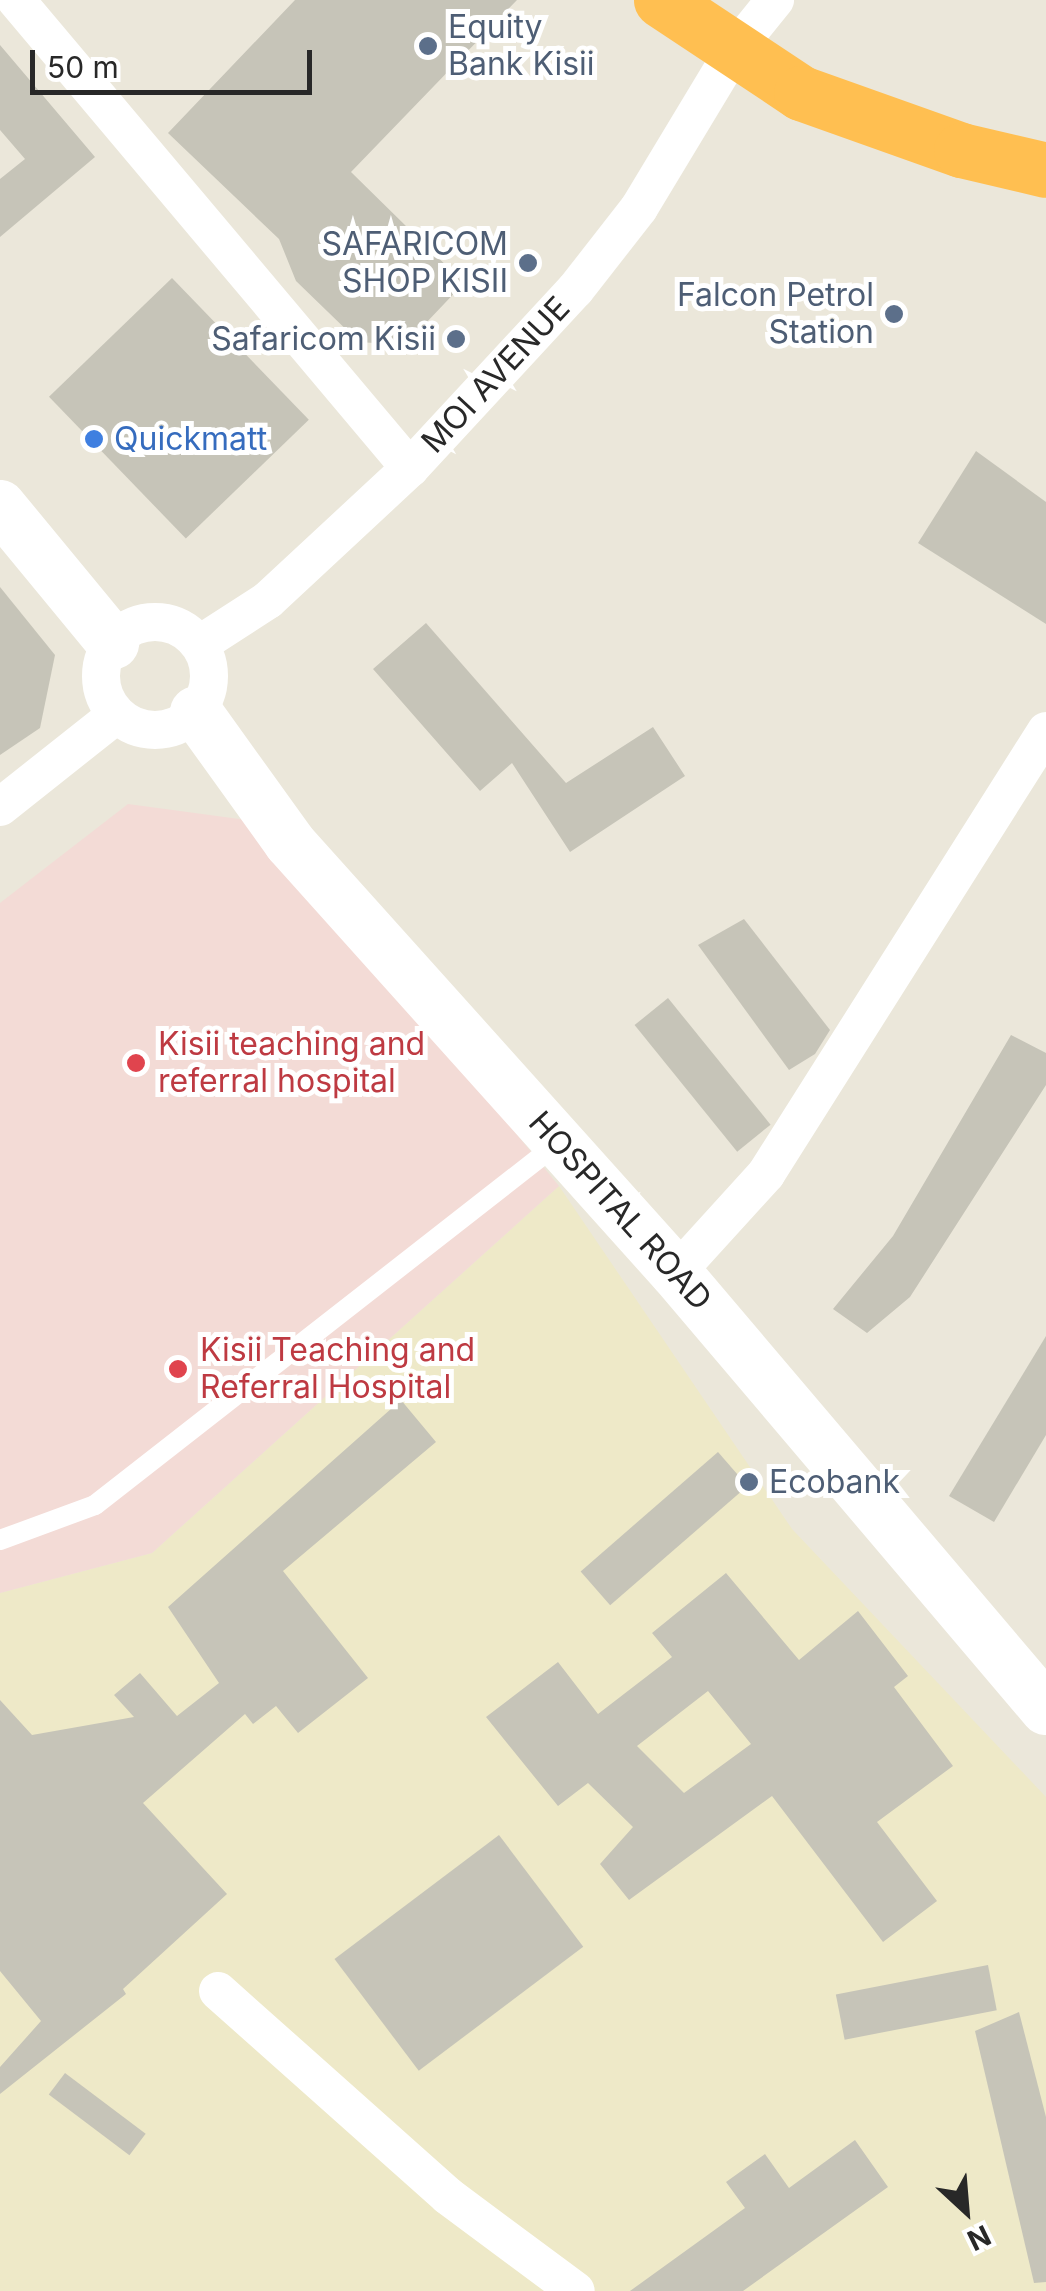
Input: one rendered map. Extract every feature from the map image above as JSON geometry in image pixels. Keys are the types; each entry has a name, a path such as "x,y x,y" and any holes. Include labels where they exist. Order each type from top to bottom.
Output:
{"highway":[{"path":"660,0 733,52 801,93 961,150 1046,170"}],"street":[{"path":"16,0 410,468"},
{"name":"MOI AVENUE","path":"200,644 268,600 410,468 628,222 733,52 775,0"},
{"path":"0,506 113,643"},
{"path":"152,621 200,644 210,678 196,712 165,730 116,715 100,684 113,643 152,621"},
{"name":"HOSPITAL ROAD","path":"196,712 290,843 676,1273 1046,1709"},
{"path":"0,807 116,715"},
{"path":"676,1273 766,1174 1046,731"},
{"path":"218,1991 448,2196 576,2291"}],"lane":[{"path":"0,1540 95,1505 559,1142"}],"shaded area":[{"name":"Kisii Teaching and Referral Hospital","path":"128,804 261,822 559,1186 152,1553 0,1593 0,903"},
{"path":"559,1186 792,1529 1046,1797 1046,2291 0,2291 0,1593 152,1553"}],"building":[{"path":"295,0 517,0 351,172 464,283 405,345 359,342 296,281 279,239 168,133"},
{"path":"0,45 95,157 0,237 0,179 25,159 0,130"},
{"path":"172,278 309,420 186,538 49,397"},
{"path":"976,451 1046,502 1046,624 918,543"},
{"path":"0,587 55,655 40,728 0,755"},
{"path":"426,623 566,783 653,727 685,776 570,852 512,763 480,791 373,669"},
{"path":"744,919 830,1030 815,1054 789,1070 698,945"},
{"path":"668,998 771,1125 737,1152 635,1025"},
{"path":"1011,1035 1046,1053 1046,1085 910,1297 867,1333 833,1309 893,1236"},
{"path":"1046,1336 1046,1435 994,1522 949,1496"},
{"path":"401,1400 436,1442 283,1571 368,1678 298,1733 276,1706 253,1724 245,1714 143,1803 227,1894 123,1989 126,1994 0,2094 0,2067 41,2021 0,1971 0,1700 32,1735 134,1717 114,1695 140,1673 177,1716 219,1683 168,1607"},
{"path":"718,1452 748,1486 610,1605 581,1571"},
{"path":"726,1573 799,1660 858,1611 908,1676 894,1687 953,1766 877,1822 937,1901 883,1942 772,1796 629,1900 600,1864 633,1827 588,1783 558,1806 486,1717 558,1662 598,1714 672,1657 652,1633","holes":["708,1691 751,1744 684,1793 637,1746"]},
{"path":"499,1835 583,1947 419,2071 334,1959"},
{"path":"988,1965 997,2010 845,2040 836,1995"},
{"path":"1019,2012 1046,2117 1046,2282 1034,2283 975,2031"},
{"path":"65,2073 146,2134 129,2155 49,2095"},
{"path":"855,2140 888,2187 743,2291 630,2291 745,2208 726,2182 765,2154 789,2188"}],"place":[{"name":"Equity Bank Kisii","path":"428,46"},
{"name":"SAFARICOM SHOP KISII","path":"528,263"},
{"name":"Falcon Petrol Station","path":"894,314"},
{"name":"Safaricom Kisii","path":"456,339"},
{"name":"Quickmatt","path":"94,439"},
{"name":"Kisii teaching and referral hospital","path":"136,1063"},
{"name":"Kisii Teaching and Referral Hospital","path":"178,1369"},
{"name":"Ecobank","path":"749,1482"}]}
